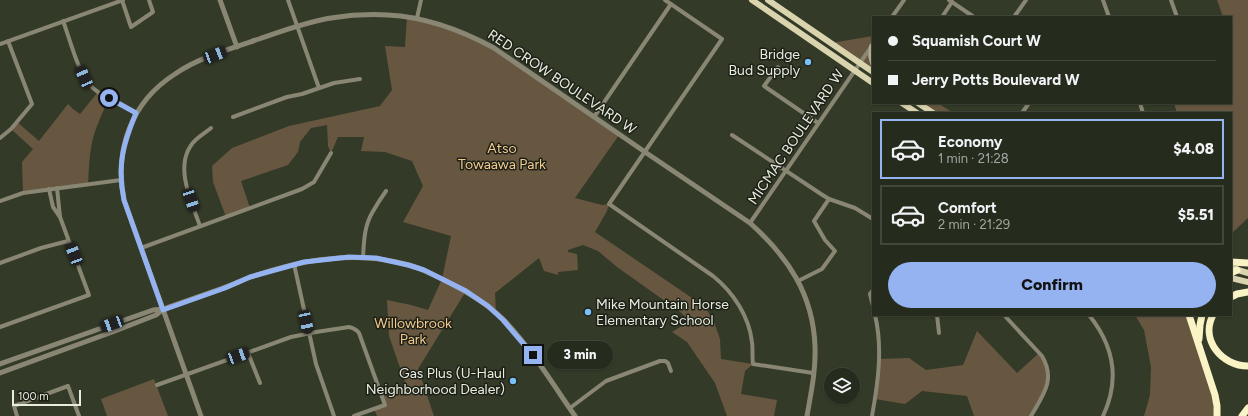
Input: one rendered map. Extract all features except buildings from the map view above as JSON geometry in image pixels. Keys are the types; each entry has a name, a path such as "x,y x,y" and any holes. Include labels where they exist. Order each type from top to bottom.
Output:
{"highway":[{"path":"1232,262 1248,263"},
{"path":"1232,296 1248,292"},
{"path":"1189,316 1215,395 1217,416"},
{"path":"1199,343 1202,316"},
{"path":"1213,316 1210,330 1212,343 1218,354 1228,362 1240,366 1248,366"},
{"path":"1242,416 1248,408"}],"main road":[{"path":"752,0 872,82"},
{"path":"768,0 872,71"},
{"path":"872,45 870,56 872,61"},
{"path":"904,104 916,112"},
{"path":"920,104 932,112"},
{"path":"1233,271 1248,273"},
{"path":"1232,278 1248,282"}],"street":[{"path":"0,44 122,0 132,27 153,12 149,0"},
{"path":"220,0 237,46"},
{"path":"288,0 319,88"},
{"path":"417,18 421,0"},
{"path":"665,0 722,39 608,204 713,276 728,289 735,298 750,332 753,364 813,373"},
{"path":"893,16 904,0"},
{"path":"1015,16 1026,0"},
{"path":"1103,0 1109,16"},
{"path":"1171,0 1177,16"},
{"path":"943,16 951,1 973,16"},
{"path":"594,117 671,4"},
{"name":"RED CROW BOULEVARD W","path":"202,416 124,200 121,180 122,157 127,134 136,113 156,89 176,73 237,46 297,26 331,18 362,15 389,15 417,18 452,28 494,48 750,223 765,236 792,270 808,306 815,348 812,392 807,416"},
{"path":"63,21 80,66 89,84 98,92 136,113"},
{"path":"0,138 11,129 32,104 8,41"},
{"name":"MICMAC BOULEVARD W","path":"750,223 872,45"},
{"path":"778,66 764,86 818,123"},
{"path":"232,117 287,97 302,94 343,81 360,79"},
{"path":"200,226 187,187 184,169 188,150 192,143 211,128"},
{"path":"732,135 808,186 830,199 855,208 872,218"},
{"path":"141,248 308,186 314,182 331,153"},
{"path":"0,201 24,193 121,180"},
{"path":"0,327 89,295 60,217 58,188"},
{"path":"49,189 53,207 60,217"},
{"path":"363,257 364,239 371,214 386,191"},
{"path":"798,281 822,269 835,251 825,240 814,221 830,199"},
{"path":"0,263 41,248 68,241"},
{"path":"0,373 115,331 156,315 163,310 225,288 250,277 294,264 330,258 363,257 376,258 424,270 457,286 477,298 496,313 516,335 547,374 575,416"},
{"path":"294,264 316,364 334,416"},
{"path":"872,291 870,294 872,302"},
{"path":"0,364 153,310 163,310"},
{"path":"872,416 878,370 879,346 875,316"},
{"path":"937,316 939,333"},
{"path":"1005,316 1042,356 1048,370 1048,385 1031,416"},
{"path":"1090,316 1104,336 1112,360 1113,372 1111,395 1103,416"},
{"path":"156,386 291,337 349,327 357,330 359,333 384,405 354,416"},
{"path":"248,353 260,383"},
{"path":"570,408 606,382 660,362 665,361 671,371"},
{"path":"18,416 14,406 68,386 79,416"}],"green space":[{"path":"1217,0 1248,0 1248,218 1232,233 1232,112 1177,112 1174,104 1232,104 1232,16 1223,16"},
{"name":"Atso Towaawa Park","path":"407,17 417,18 483,42 619,135 575,198 602,205 609,204 607,211 595,232 698,302 707,310 714,322 720,339 721,359 753,364 745,371 741,394 777,400 774,416 727,416 715,383 687,342 672,332 690,321 679,311 617,267 598,251 583,245 568,250 568,252 577,254 578,270 558,272 558,275 544,271 539,258 495,293 496,313 466,291 418,369 434,416 377,416 374,409 385,405 380,395 406,385 389,336 387,300 428,310 442,279 451,236 403,222 423,186 412,161 385,152 361,151 364,137 338,137 331,153 328,146 327,125 311,128 300,142 298,152 288,165 241,181 250,208 226,217 213,182 212,166 232,148 289,126 380,106 392,90 385,46 405,47"},
{"path":"872,36 872,71 831,43"},
{"path":"98,92 109,98 93,137 90,153 88,184 23,193 22,162 33,149 11,129 17,122 39,141 68,104 80,114"},
{"path":"920,104 940,104 952,112 932,112"},
{"path":"1136,316 1186,316 1211,392 1214,416 1144,416 1150,395 1151,367 1144,330"},
{"path":"977,331 1017,373 1039,353 1046,363 1048,385 1031,416 974,416 967,396 922,391 905,404 875,399 879,359 909,358 926,370 963,365"},
{"path":"154,379 168,416 107,416 101,399"}],"place":[{"name":"Bridge Bud Supply","path":"808,62"},
{"name":"Mike Mountain Horse Elementary School","path":"588,312"},
{"name":"Gas Plus (U-Haul Neighborhood Dealer)","path":"513,381"}],"route":[{"path":"109,98 136,113 127,134 124,146 122,157 122,190 124,200 163,310 225,288 250,277 304,262 330,258 376,258 424,270 466,291 496,313 533,355"}],"park label":[{"name":"Willowbrook Park","path":"413,332"}]}
